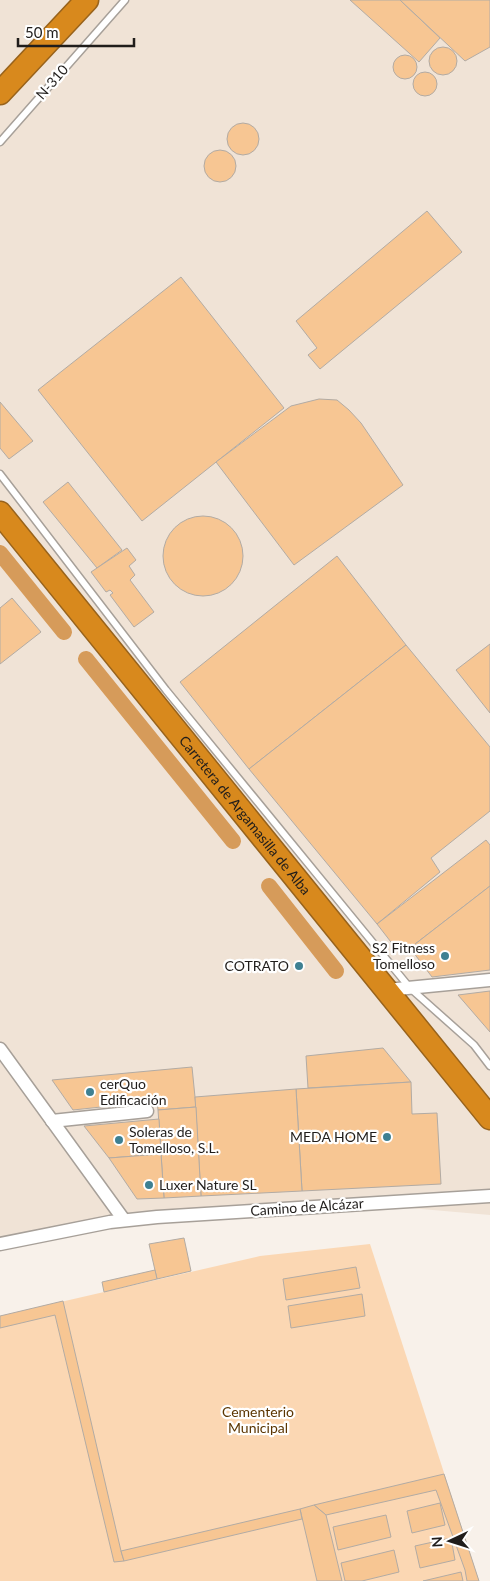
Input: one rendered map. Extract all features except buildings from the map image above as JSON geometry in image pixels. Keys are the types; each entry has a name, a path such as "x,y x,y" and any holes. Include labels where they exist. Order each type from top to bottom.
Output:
{"highway":[{"path":"0,93 87,0"},
{"name":"Carretera de Argamasilla de Alba","path":"0,513 490,1118"}],"street":[{"path":"387,990 490,980"},
{"path":"0,1049 124,1220"},
{"path":"52,1121 147,1111"},
{"name":"Camino de Alcázar","path":"0,1244 124,1220 157,1216 490,1196"}],"lane":[{"name":"N-310","path":"0,142 125,0"},
{"name":"Carretera de Argamasilla de Alba","path":"0,474 166,690 410,988 474,1045 490,1066"}],"shaded area":[{"path":"0,0 490,0 490,1215 364,1204 124,1220 0,1245"}],"green space":[{"name":"Cementerio Municipal","path":"370,1244 479,1581 0,1581 0,1316 260,1256"}],"waterway":[{"path":"0,553 64,632"},
{"path":"86,659 233,841"},
{"path":"269,886 336,971"}],"place":[{"name":"S2 Fitness Tomelloso","path":"445,956"},
{"name":"COTRATO","path":"299,966"},
{"name":"cerQuo Edificación","path":"90,1092"},
{"name":"MEDA HOME","path":"387,1137"},
{"name":"Soleras de Tomelloso, S.L.","path":"119,1140"},
{"name":"Luxer Nature SL","path":"149,1185"}]}
